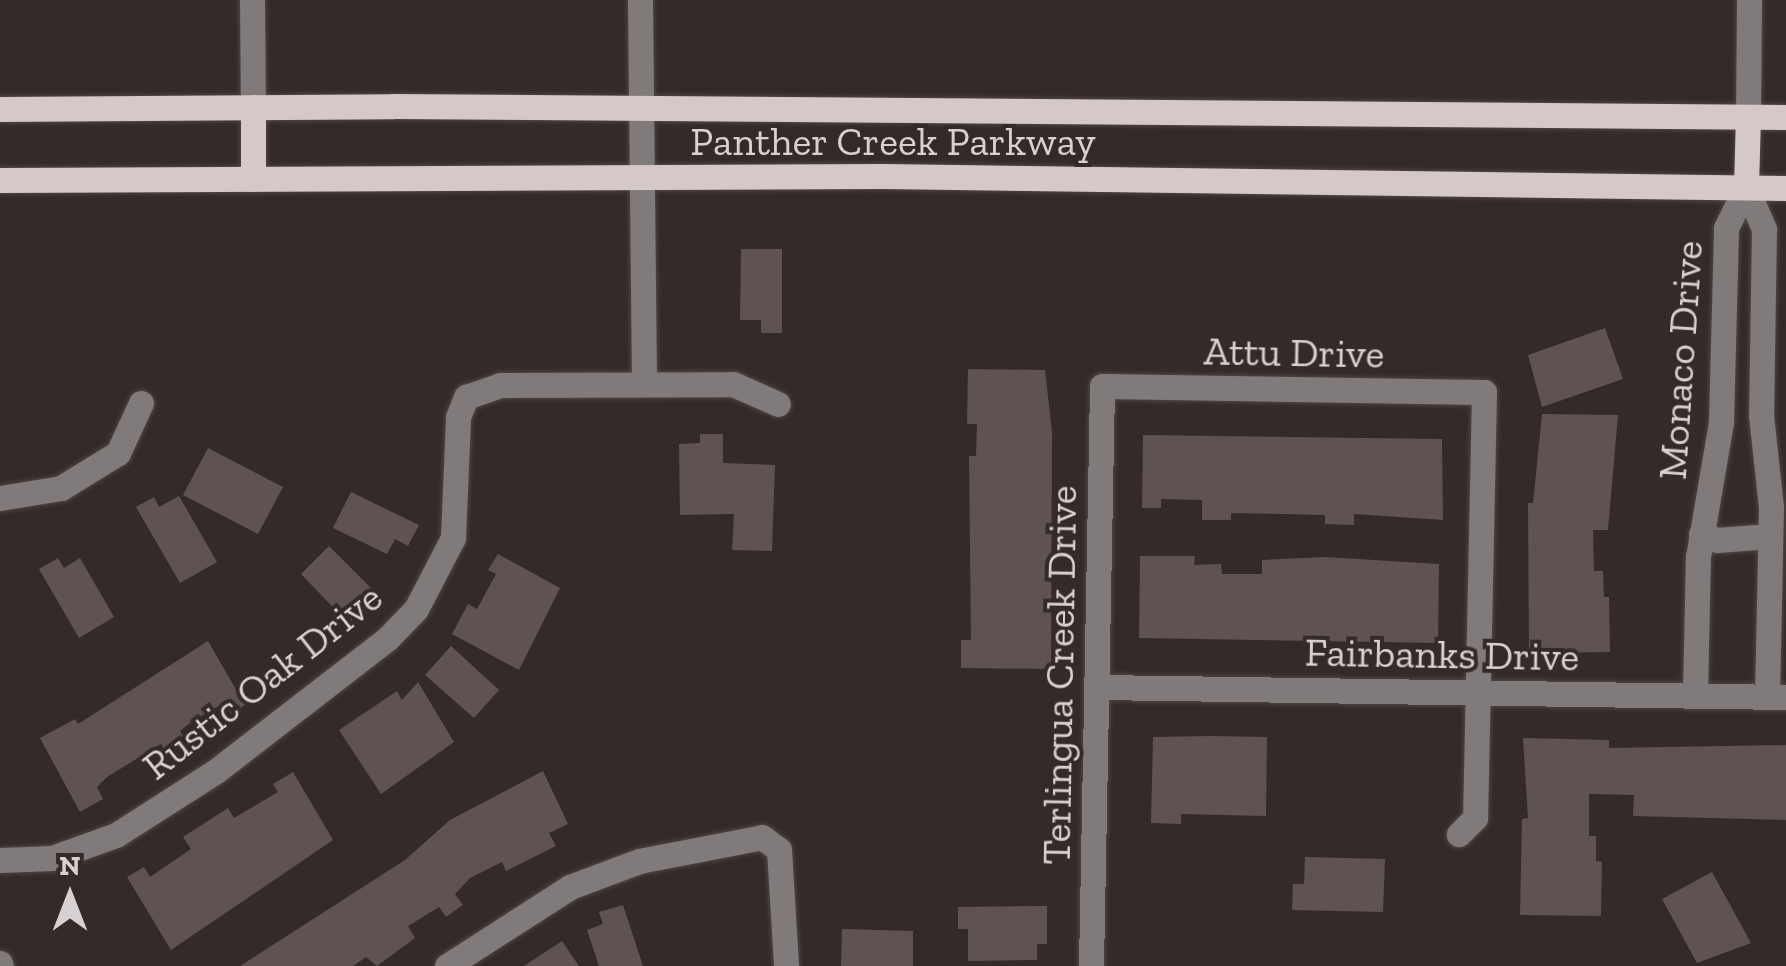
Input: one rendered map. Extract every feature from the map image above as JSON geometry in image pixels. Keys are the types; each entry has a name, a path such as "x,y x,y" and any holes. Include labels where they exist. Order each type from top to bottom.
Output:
{"main road":[{"path":"253,107 254,179"},
{"name":"Panther Creek Parkway","path":"0,109 639,108 1786,117"},
{"path":"1746,188 1748,116"},
{"name":"Panther Creek Parkway","path":"0,180 639,178 1786,188"}],"street":[{"path":"252,0 253,107"},
{"path":"640,0 644,382 733,384 778,404"},
{"path":"1748,116 1749,0"},
{"name":"Monaco Drive","path":"1695,696 1701,534 1722,422 1726,228 1746,188"},
{"name":"Monaco Drive","path":"1746,188 1764,229 1760,402 1776,697"},
{"name":"Rustic Oak Drive","path":"0,860 52,858 116,835 216,770 388,638 416,609 453,538 458,418 466,397 500,385 644,382"},
{"name":"Attu Drive","path":"1102,386 1484,392 1478,692"},
{"name":"Terlingua Creek Drive","path":"1091,966 1102,386"},
{"path":"0,498 62,488 118,453 140,403"},
{"path":"1701,534 1716,540 1770,536"},
{"name":"Fairbanks Drive","path":"1097,687 1776,697"},
{"path":"1459,834 1476,818 1478,692"},
{"path":"447,966 570,887 639,860 762,837 779,850 786,966"}],"building":[{"path":"741,249 782,249 782,333 761,333 761,320 740,320"},
{"path":"1605,328 1623,379 1542,407 1528,355"},
{"path":"968,369 1045,370 1052,432 1051,669 961,668 961,640 971,640 969,456 976,456 977,424 967,424"},
{"path":"1542,414 1618,415 1608,530 1593,530 1594,571 1603,571 1604,597 1609,597 1610,652 1529,653 1528,503 1533,503"},
{"path":"700,434 723,434 723,463 775,465 772,551 732,550 734,514 680,515 679,444 700,443"},
{"path":"1143,435 1442,439 1443,520 1354,514 1354,525 1325,524 1325,515 1231,513 1231,520 1202,520 1202,500 1161,499 1161,508 1142,508"},
{"path":"208,448 283,487 258,534 183,495"},
{"path":"351,492 419,525 408,546 395,539 387,554 333,528"},
{"path":"179,496 217,562 180,583 136,507 154,497 159,507"},
{"path":"329,546 371,588 358,600 369,610 352,627 301,574"},
{"path":"498,554 560,588 519,670 452,634 468,604 477,609 496,574 488,570"},
{"path":"1140,556 1195,556 1194,565 1221,564 1222,574 1262,574 1262,560 1325,557 1439,564 1438,643 1139,638"},
{"path":"58,558 64,568 80,558 114,617 79,638 39,569"},
{"path":"208,641 245,705 231,714 224,703 194,720 180,731 188,744 168,755 161,744 107,777 97,787 103,799 80,812 40,738 75,719 78,724"},
{"path":"451,646 499,690 474,718 425,675"},
{"path":"418,682 454,742 381,794 339,730 397,691 402,700"},
{"path":"1153,737 1267,737 1266,816 1181,814 1181,824 1151,823"},
{"path":"1523,738 1609,740 1609,748 1786,745 1786,820 1633,816 1634,795 1589,794 1589,836 1596,836 1596,861 1602,862 1601,916 1520,915 1522,819 1528,818"},
{"path":"543,771 568,824 549,833 556,846 506,871 502,862 470,878 455,894 463,905 446,917 439,907 408,926 415,938 377,966 366,957 353,966 240,966 405,860 450,820"},
{"path":"293,772 333,840 171,950 127,877 144,867 150,877 191,849 183,837 228,808 234,818 278,792 273,784"},
{"path":"1305,857 1385,859 1383,912 1292,910 1293,884 1304,884"},
{"path":"1712,872 1751,943 1697,963 1662,899"},
{"path":"623,905 643,966 599,966 587,930 603,924 599,912"},
{"path":"1047,906 1047,944 1037,944 1037,960 968,961 968,929 958,929 958,907"},
{"path":"842,929 913,931 913,966 841,966"},
{"path":"562,941 579,966 524,966"}]}
